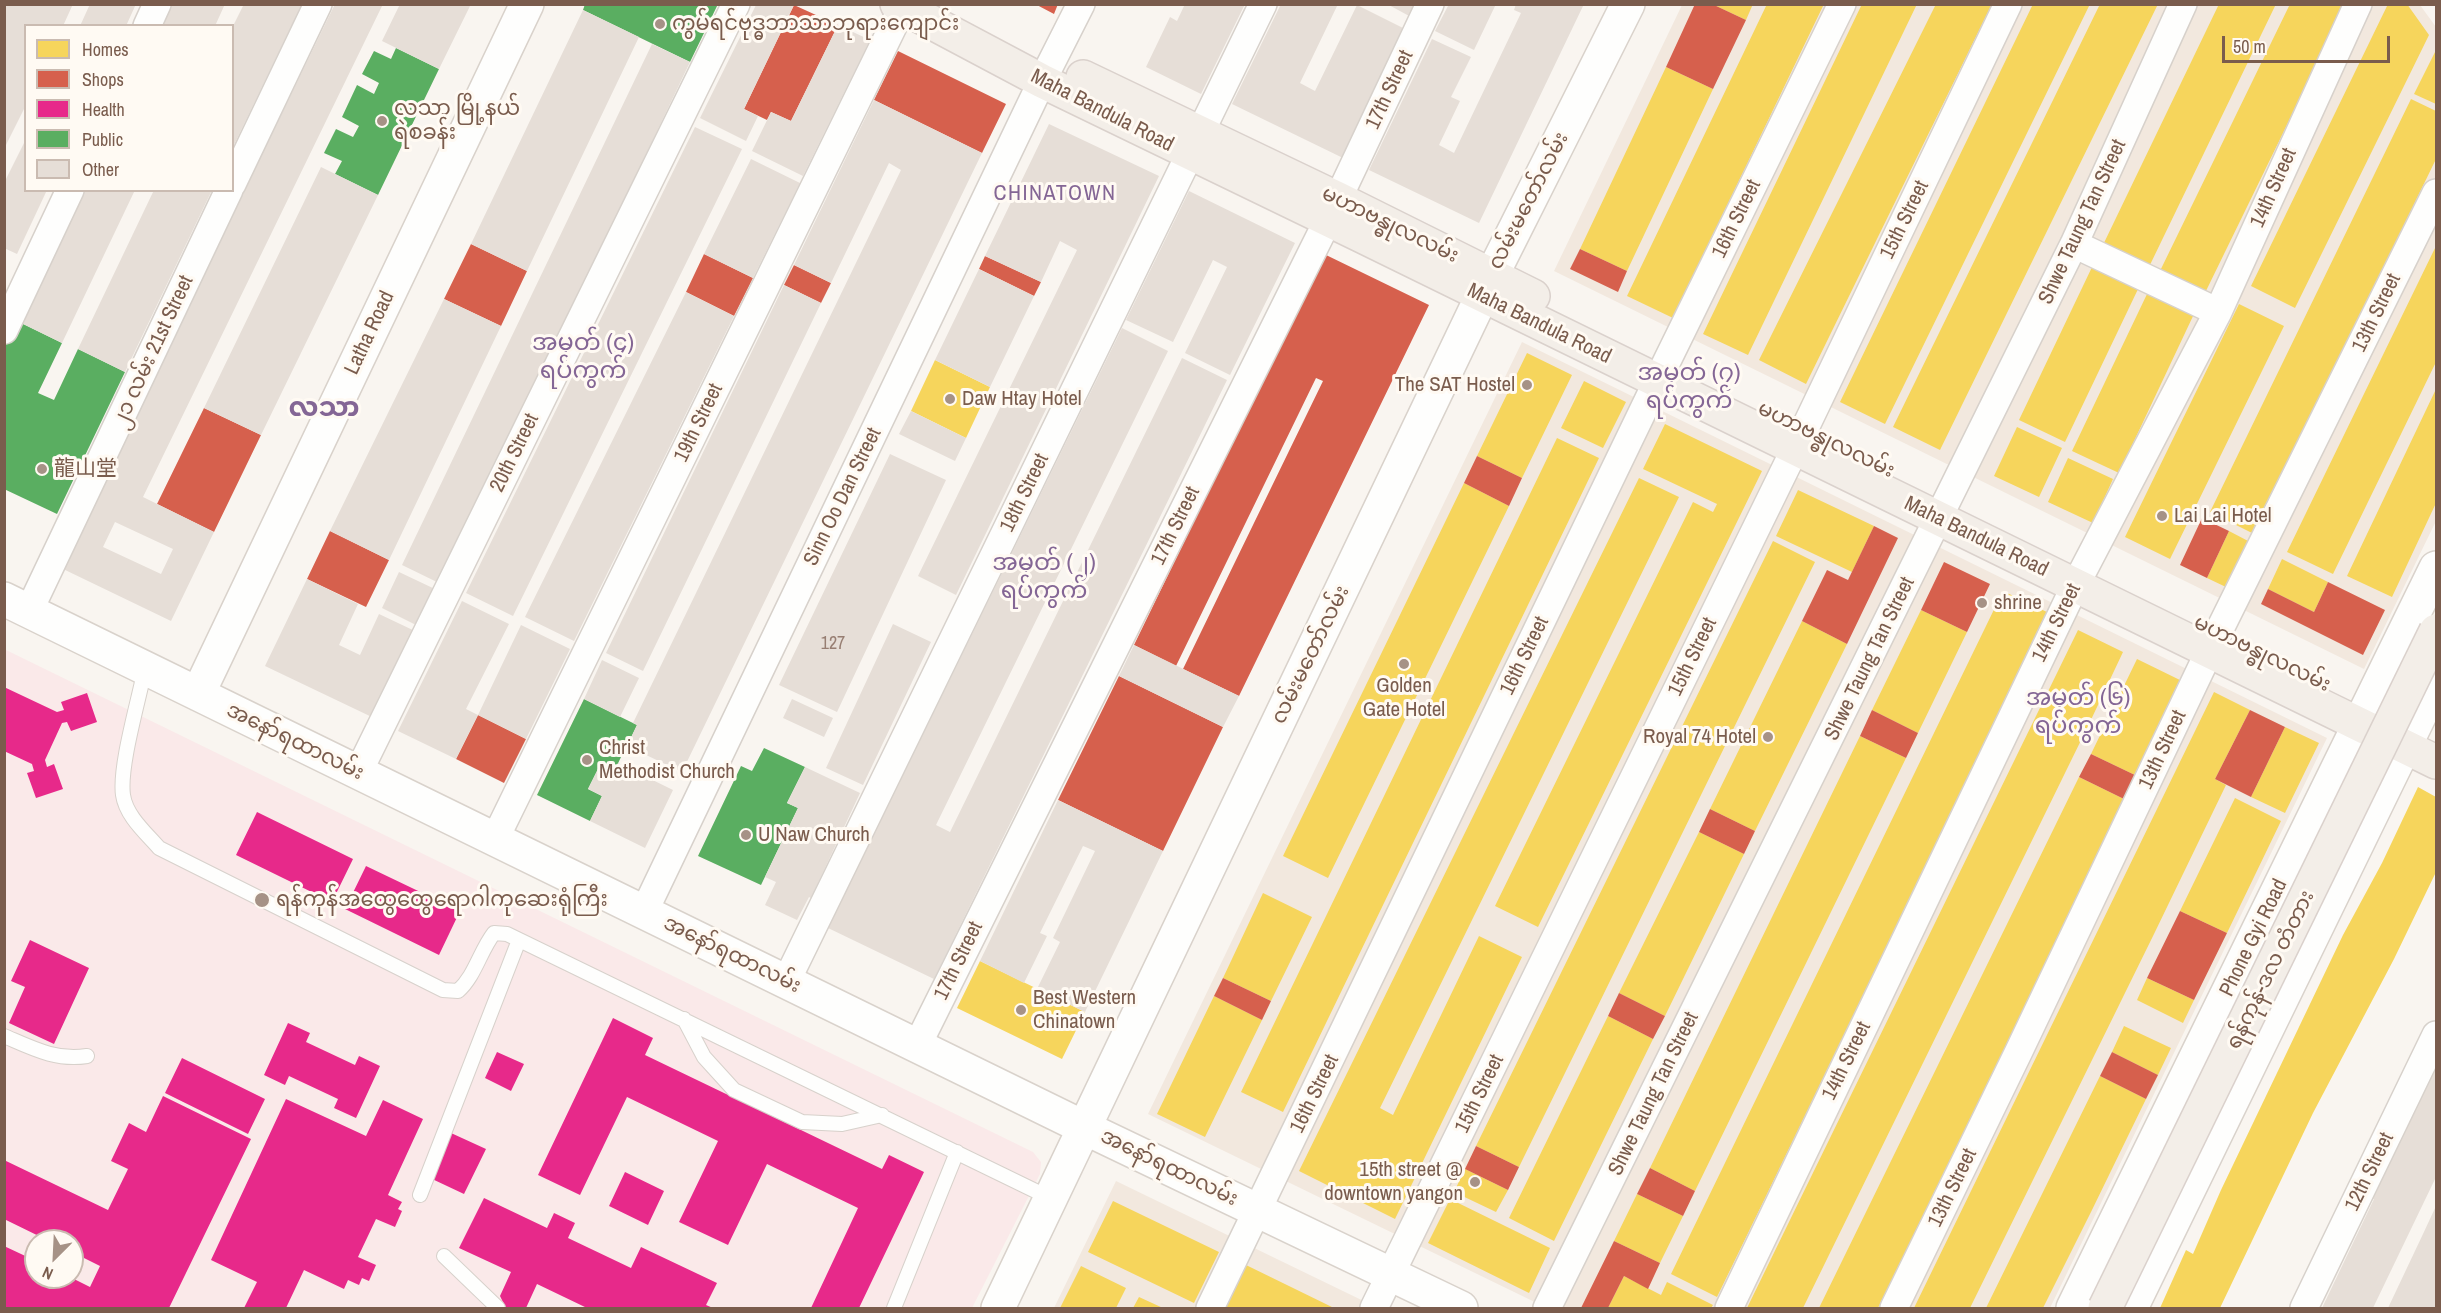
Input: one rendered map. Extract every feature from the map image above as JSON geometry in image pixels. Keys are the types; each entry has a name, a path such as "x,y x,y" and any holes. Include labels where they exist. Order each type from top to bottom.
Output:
{"main road":[{"name":"Latha Road","path":"198,694 527,4"},
{"name":"မဟာဗန္ဓုလလမ်း","path":"943,4 1047,71 1333,209 2363,716 2418,738"},
{"name":"လမ်းမတော်လမ်း","path":"998,1308 1487,286 1628,4"},
{"name":"Maha Bandula Road","path":"901,5 1047,71"},
{"name":"Phone Gyi Road","path":"2073,1308 2436,568"},
{"name":"အနော်ရထာလမ်း","path":"17,605 1085,1128 1461,1308"},
{"name":"ရန်ကုန်-ဒလ တံတား","path":"2105,1308 2436,631"},
{"path":"2131,1308 2418,738 2436,682"},
{"path":"2418,738 2436,762"}],"street":[{"path":"148,24 157,4"},
{"path":"234,180 318,4"},
{"name":"20th Street","path":"358,773 736,4"},
{"name":"Sinn Oo Dan Street","path":"644,912 1081,4"},
{"name":"18th Street","path":"786,982 1263,4"},
{"name":"17th Street","path":"917,1046 1333,209 1430,4"},
{"name":"16th Street","path":"1210,1308 1662,371 1842,4"},
{"name":"15th Street","path":"1374,1308 1800,439 2008,4"},
{"name":"Shwe Taung Tan Street","path":"1547,1308 2074,244 2183,4"},
{"name":"14th Street","path":"1729,1308 2080,576 2218,312 2358,4"},
{"name":"19th Street","path":"495,839 901,5"},
{"path":"4,330 69,192"},
{"name":"၂၁ လမ်း 21st Street","path":"17,605 229,192"},
{"name":"13th Street","path":"1894,1308 2214,642 2436,194"},
{"path":"2074,244 2218,312"},
{"name":"12th Street","path":"2304,1308 2436,1035"}],"lane":[{"path":"146,668 124,769 123,797 136,822 159,848 443,990 458,992 466,984 494,933 507,934 1050,1198"},
{"path":"420,1195 519,940"},
{"path":"684,1019 704,1057 734,1090 802,1122 842,1124 882,1115"},
{"path":"4,1036 42,1053 70,1059 87,1056"},
{"path":"894,1308 957,1152"},
{"path":"444,1256 498,1308"}],"shaded area":[{"path":"1682,5 2420,5 2436,27 2436,521 2364,669 1554,271"},
{"path":"1522,342 2327,738 2050,1308 1547,1308 1148,1114"},
{"name":"ရန်ကုန်အထွေထွေရောဂါကုဆေးရုံကြီး","path":"4,649 1033,1152 1041,1162 1040,1174 972,1308 5,1308"},
{"path":"1116,1181 1378,1308 1054,1308"}],"building: Homes":[{"path":"1712,4 1753,4 1746,20"},
{"path":"1767,4 1824,4 1673,318 1627,296"},
{"path":"1862,4 1917,4 1748,355 1703,334"},
{"path":"1936,4 1992,4 1806,384 1759,360"},
{"path":"2033,4 2090,4 1885,424 1840,402"},
{"path":"2100,4 2158,4 1940,450 1893,427"},
{"path":"2219,4 2276,4 2148,269 2102,247"},
{"path":"2290,4 2346,4 2204,295 2159,273"},
{"path":"2388,4 2407,4 2429,35 2295,308 2251,286"},
{"path":"2436,50 2436,104 2414,94"},
{"path":"1666,67 1713,89 1627,271 1580,249"},
{"path":"2411,99 2436,111 2436,159 2254,534 2210,512"},
{"path":"2436,246 2436,362 2333,574 2287,552"},
{"path":"2093,265 2139,287 2065,442 2019,420"},
{"path":"2148,292 2194,314 2119,473 2072,451"},
{"path":"2239,304 2284,326 2170,559 2125,537"},
{"path":"1527,353 1572,375 1522,478 1477,456"},
{"name":"Daw Htay Hotel","path":"935,360 990,387 966,438 911,411"},
{"path":"1584,381 1626,402 1603,448 1561,428"},
{"path":"2436,389 2436,503 2392,597 2347,576"},
{"path":"1665,424 1762,471 1538,927 1495,906 1693,502 1713,512 1717,504 1643,469"},
{"path":"2017,427 2062,448 2039,497 1994,476"},
{"path":"1557,438 1599,458 1283,1112 1241,1092"},
{"path":"2068,458 2113,479 2093,523 2048,502"},
{"path":"1639,478 1679,497 1380,1108 1393,1115 1479,936 1522,957 1395,1219 1299,1171"},
{"path":"1464,483 1509,506 1328,878 1283,856"},
{"path":"1798,490 1874,526 1852,572 1776,536"},
{"path":"2229,531 2250,542 2228,588 2207,578"},
{"path":"1773,541 1815,562 1519,1167 1476,1146"},
{"path":"2282,559 2328,582 2314,612 2268,589"},
{"path":"2003,591 2049,613 1717,1297 1671,1274"},
{"path":"1921,610 1967,632 1918,733 1872,710"},
{"path":"1802,621 1847,644 1755,831 1710,809"},
{"path":"2078,630 2123,652 2089,724 1803,1308 1747,1308"},
{"path":"2137,659 2184,682 2137,776 2091,754"},
{"path":"2214,692 2250,710 2215,779 2226,785 2154,934 1970,1308 1914,1308"},
{"path":"2285,727 2319,743 2285,813 2251,797"},
{"path":"1860,736 1906,758 1695,1191 1650,1168"},
{"path":"2079,777 2126,800 1878,1308 1819,1308"},
{"path":"2418,787 2436,797 2436,872 2394,959 2313,1113 2220,1308 2160,1308 2186,1250 2193,1254 2221,1190 2343,935 2382,863"},
{"path":"2235,798 2281,821 2227,933 2180,911"},
{"path":"1699,832 1744,854 1665,1016 1619,993"},
{"path":"1263,893 1312,917 1271,1001 1223,978"},
{"name":"Best Western Chinatown","path":"980,961 1085,1012 1062,1059 957,1008"},
{"path":"2147,978 2194,1000 2183,1023 2137,1000"},
{"path":"1214,996 1262,1020 1205,1137 1157,1114"},
{"path":"1608,1016 1653,1039 1554,1241 1509,1218"},
{"path":"2124,1026 2171,1048 2158,1075 2112,1052"},
{"path":"2100,1076 2146,1099 2091,1212 2043,1308 1986,1308"},
{"path":"1465,1169 1508,1190 1496,1212 1454,1192"},
{"path":"1637,1194 1683,1216 1660,1263 1614,1241"},
{"path":"1450,1199 1550,1248 1529,1293 1428,1243"},
{"path":"1113,1201 1219,1252 1194,1303 1088,1252"},
{"path":"1246,1265 1334,1308 1224,1308"},
{"path":"1081,1266 1126,1288 1116,1308 1060,1308"},
{"path":"1624,1276 1661,1295 1667,1282 1713,1305 1711,1308 1608,1308"},
{"path":"1139,1297 1163,1308 1133,1308"}],"building: Shops":[{"path":"1035,4 1058,4 1054,14"},
{"path":"1695,4 1712,4 1746,20 1713,89 1666,67"},
{"path":"794,5 838,25 791,121 771,112 767,120 744,109"},
{"path":"898,51 1006,104 982,153 874,100"},
{"path":"471,244 527,271 501,326 444,299"},
{"path":"1580,249 1627,271 1618,292 1570,269"},
{"path":"704,254 753,278 734,316 686,292"},
{"path":"1324,254 1429,305 1239,696 1183,669 1323,381 1316,378 1176,666 1134,645"},
{"path":"985,256 1041,282 1034,296 979,269"},
{"path":"794,265 831,283 821,303 784,285"},
{"path":"204,408 261,435 214,532 157,504"},
{"path":"1477,456 1522,478 1509,506 1464,483"},
{"path":"2202,518 2229,531 2207,578 2180,565"},
{"path":"1874,526 1898,538 1847,644 1802,621 1827,570 1848,580"},
{"path":"330,531 389,560 366,607 307,579"},
{"path":"1944,562 1990,584 1967,632 1921,610"},
{"path":"2328,582 2385,610 2363,655 2261,604 2268,589 2314,612"},
{"path":"1119,676 1223,727 1163,851 1058,800"},
{"path":"1872,710 1918,733 1906,758 1860,736"},
{"path":"2250,710 2285,727 2251,797 2215,779"},
{"path":"478,715 526,739 504,783 456,759"},
{"path":"2091,754 2137,776 2126,800 2079,777"},
{"path":"1710,809 1755,831 1744,854 1699,832"},
{"path":"2180,911 2227,933 2194,1000 2147,978"},
{"path":"1223,978 1271,1001 1262,1020 1214,996"},
{"path":"1619,993 1665,1016 1653,1039 1608,1016"},
{"path":"2112,1052 2158,1075 2146,1099 2100,1076"},
{"path":"1476,1146 1519,1167 1508,1190 1465,1169"},
{"path":"1650,1168 1695,1191 1683,1216 1637,1194"},
{"path":"1614,1241 1660,1263 1648,1289 1624,1276 1608,1308 1581,1308"}],"building: Health":[{"path":"4,687 57,712 64,710 61,702 87,693 97,722 71,731 67,722 62,723 45,760 47,767 54,764 63,789 36,798 27,773 34,771 32,764 4,751"},
{"path":"257,812 353,859 332,902 236,855"},
{"path":"366,866 460,911 439,955 345,909"},
{"path":"30,940 89,968 54,1044 9,1023 25,987 11,981"},
{"path":"613,1018 653,1038 645,1055 882,1169 889,1155 924,1172 859,1308 811,1308 858,1208 767,1164 728,1245 679,1222 718,1141 627,1097 580,1195 538,1175"},
{"path":"288,1023 310,1033 306,1042 355,1065 359,1056 380,1066 356,1118 334,1108 338,1099 289,1076 285,1085 264,1075"},
{"path":"497,1052 524,1064 511,1091 485,1078"},
{"path":"182,1058 265,1099 248,1134 165,1093"},
{"path":"163,1096 251,1139 169,1308 4,1308 4,1246 24,1255 24,1289 84,1289 84,1284 90,1287 100,1266 84,1258 84,1229 24,1229 4,1219 4,1160 108,1210 128,1169 111,1161 129,1123 146,1132"},
{"path":"286,1099 366,1136 383,1100 423,1119 388,1195 402,1202 398,1209 402,1211 395,1227 376,1219 358,1257 376,1265 369,1281 362,1278 359,1285 348,1280 344,1289 304,1270 286,1308 244,1308 257,1282 211,1260"},
{"path":"451,1133 486,1149 464,1194 430,1178"},
{"path":"625,1172 664,1191 648,1225 609,1206"},
{"path":"484,1198 547,1228 554,1213 575,1223 568,1238 631,1268 641,1247 717,1283 706,1305 713,1308 587,1308 537,1284 526,1308 506,1308 500,1296 511,1272 459,1248"}],"building: Public":[{"name":"ကွမ်ရင်ဗုဒ္ဓဘာသာဘုရားကျောင်း","path":"585,4 718,4 690,62 583,10"},
{"name":"လသာ မြို့နယ် ရဲစခန်း","path":"396,48 439,69 378,195 335,174 342,161 324,153 336,129 353,137 359,126 342,117 357,85 374,94 379,83 362,74 374,51 391,59"},
{"name":"龍山堂","path":"17,321 62,343 38,393 54,400 78,349 125,372 57,514 4,489 4,348"},
{"name":"Christ Methodist Church","path":"584,699 637,725 627,746 612,739 607,750 621,757 612,776 598,769 588,789 602,796 590,821 537,795"},
{"name":"U Naw Church","path":"764,748 805,767 787,803 798,808 761,885 698,856 741,766 752,771"}],"building: Other":[{"path":"4,4 73,4 64,24 24,24 24,109 4,149"},
{"path":"90,4 136,4 127,24 81,24"},
{"path":"169,4 225,4 216,24 160,24"},
{"path":"244,4 302,4 234,145 234,24"},
{"path":"335,4 383,4 143,497 214,532 171,621 61,568","holes":["115,522 173,549 161,574 103,547"]},
{"path":"400,4 471,4 439,69 382,41"},
{"path":"1185,4 1245,4 1201,94 1146,67 1170,17 1177,21"},
{"path":"1281,4 1338,4 1300,83 1315,91 1357,5 1405,29 1343,158 1232,104"},
{"path":"1387,4 1417,4 1411,17"},
{"path":"1449,4 1496,4 1474,50 1435,31"},
{"path":"1516,4 1584,4 1479,223 1369,170 1432,39 1471,57 1451,97 1460,101 1439,145 1454,153 1521,13 1514,10"},
{"path":"756,5 794,5 744,109 758,116 746,141 700,118"},
{"path":"583,10 639,37 527,271 471,244"},
{"path":"838,25 870,40 803,176 752,151 771,112 791,121"},
{"path":"652,44 690,62 441,584 402,565"},
{"path":"874,100 982,153 682,772 627,746 637,725 633,723 901,170 889,163 831,283 794,265"},
{"path":"1049,124 1159,176 956,595 918,576 1077,250 1060,241 1041,282 985,256"},
{"path":"695,127 742,149 513,616 466,593"},
{"path":"24,143 24,192 46,192 17,254 4,248 4,183"},
{"path":"751,159 800,183 753,278 704,254"},
{"path":"321,167 378,195 261,435 204,408"},
{"path":"1189,191 1295,243 1230,375 1185,353 1227,267 1213,260 1173,342 1126,320"},
{"path":"79,192 134,192 62,343 17,321"},
{"path":"153,192 211,192 125,372 78,349"},
{"path":"979,269 1034,296 990,387 935,360"},
{"path":"784,285 821,303 643,671 606,653"},
{"path":"686,292 734,316 574,641 525,617"},
{"path":"444,299 501,326 389,560 330,531"},
{"path":"1122,328 1168,351 936,825 950,832 1182,358 1227,380 934,979 828,928"},
{"path":"911,411 966,438 955,461 899,434"},
{"path":"890,454 946,480 837,712 779,685"},
{"path":"399,572 437,590 420,627 382,608"},
{"path":"307,579 358,604 339,645 360,655 379,614 417,632 376,719 265,666"},
{"path":"462,601 509,624 466,709 478,715 456,759 398,731"},
{"path":"893,624 931,642 863,785 826,768"},
{"path":"521,625 570,649 526,739 478,715"},
{"path":"1134,645 1239,696 1223,727 1119,676"},
{"path":"602,660 639,678 620,717 584,699"},
{"path":"792,699 833,718 824,737 783,718"},
{"path":"618,763 673,790 645,848 590,821 602,796 588,789 598,769 612,776"},
{"path":"805,767 860,793 811,898 809,897 797,920 765,905 776,882 765,877 798,808 787,803"},
{"path":"1058,800 1163,851 1085,1012 1037,989 1060,942 1053,938 1095,851 1083,846 1040,933 1047,936 1024,983 980,961"},
{"path":"2436,1064 2436,1177 2373,1308 2322,1308 2374,1199 2370,1198"},
{"path":"2436,1206 2436,1308 2388,1308 2423,1234"}],"place":[{"name":"ကွမ်ရင်ဗုဒ္ဓဘာသာဘုရားကျောင်း","path":"660,24"},
{"name":"လသာ မြို့နယ် ရဲစခန်း","path":"382,121"},
{"name":"The SAT Hostel","path":"1527,385"},
{"name":"Daw Htay Hotel","path":"950,399"},
{"name":"龍山堂","path":"42,469"},
{"name":"Lai Lai Hotel","path":"2162,516"},
{"name":"shrine","path":"1982,603"},
{"name":"Golden Gate Hotel","path":"1404,664"},
{"name":"Royal 74 Hotel","path":"1768,737"},
{"name":"Christ Methodist Church","path":"587,760"},
{"name":"U Naw Church","path":"746,835"},
{"name":"ရန်ကုန်အထွေထွေရောဂါကုဆေးရုံကြီး","path":"262,900"},
{"name":"Best Western Chinatown","path":"1021,1010"},
{"name":"15th street @ downtown yangon","path":"1475,1182"}],"district":[{"name":"CHINATOWN","path":"1055,194"},
{"name":"အမှတ် (၄) ရပ်ကွက်","path":"583,358"},
{"name":"အမှတ် (၇) ရပ်ကွက်","path":"1689,388"},
{"name":"လသာ","path":"324,409"},
{"name":"အမှတ် (၂) ရပ်ကွက်","path":"1044,578"},
{"name":"အမှတ် (၆) ရပ်ကွက်","path":"2078,713"}]}
